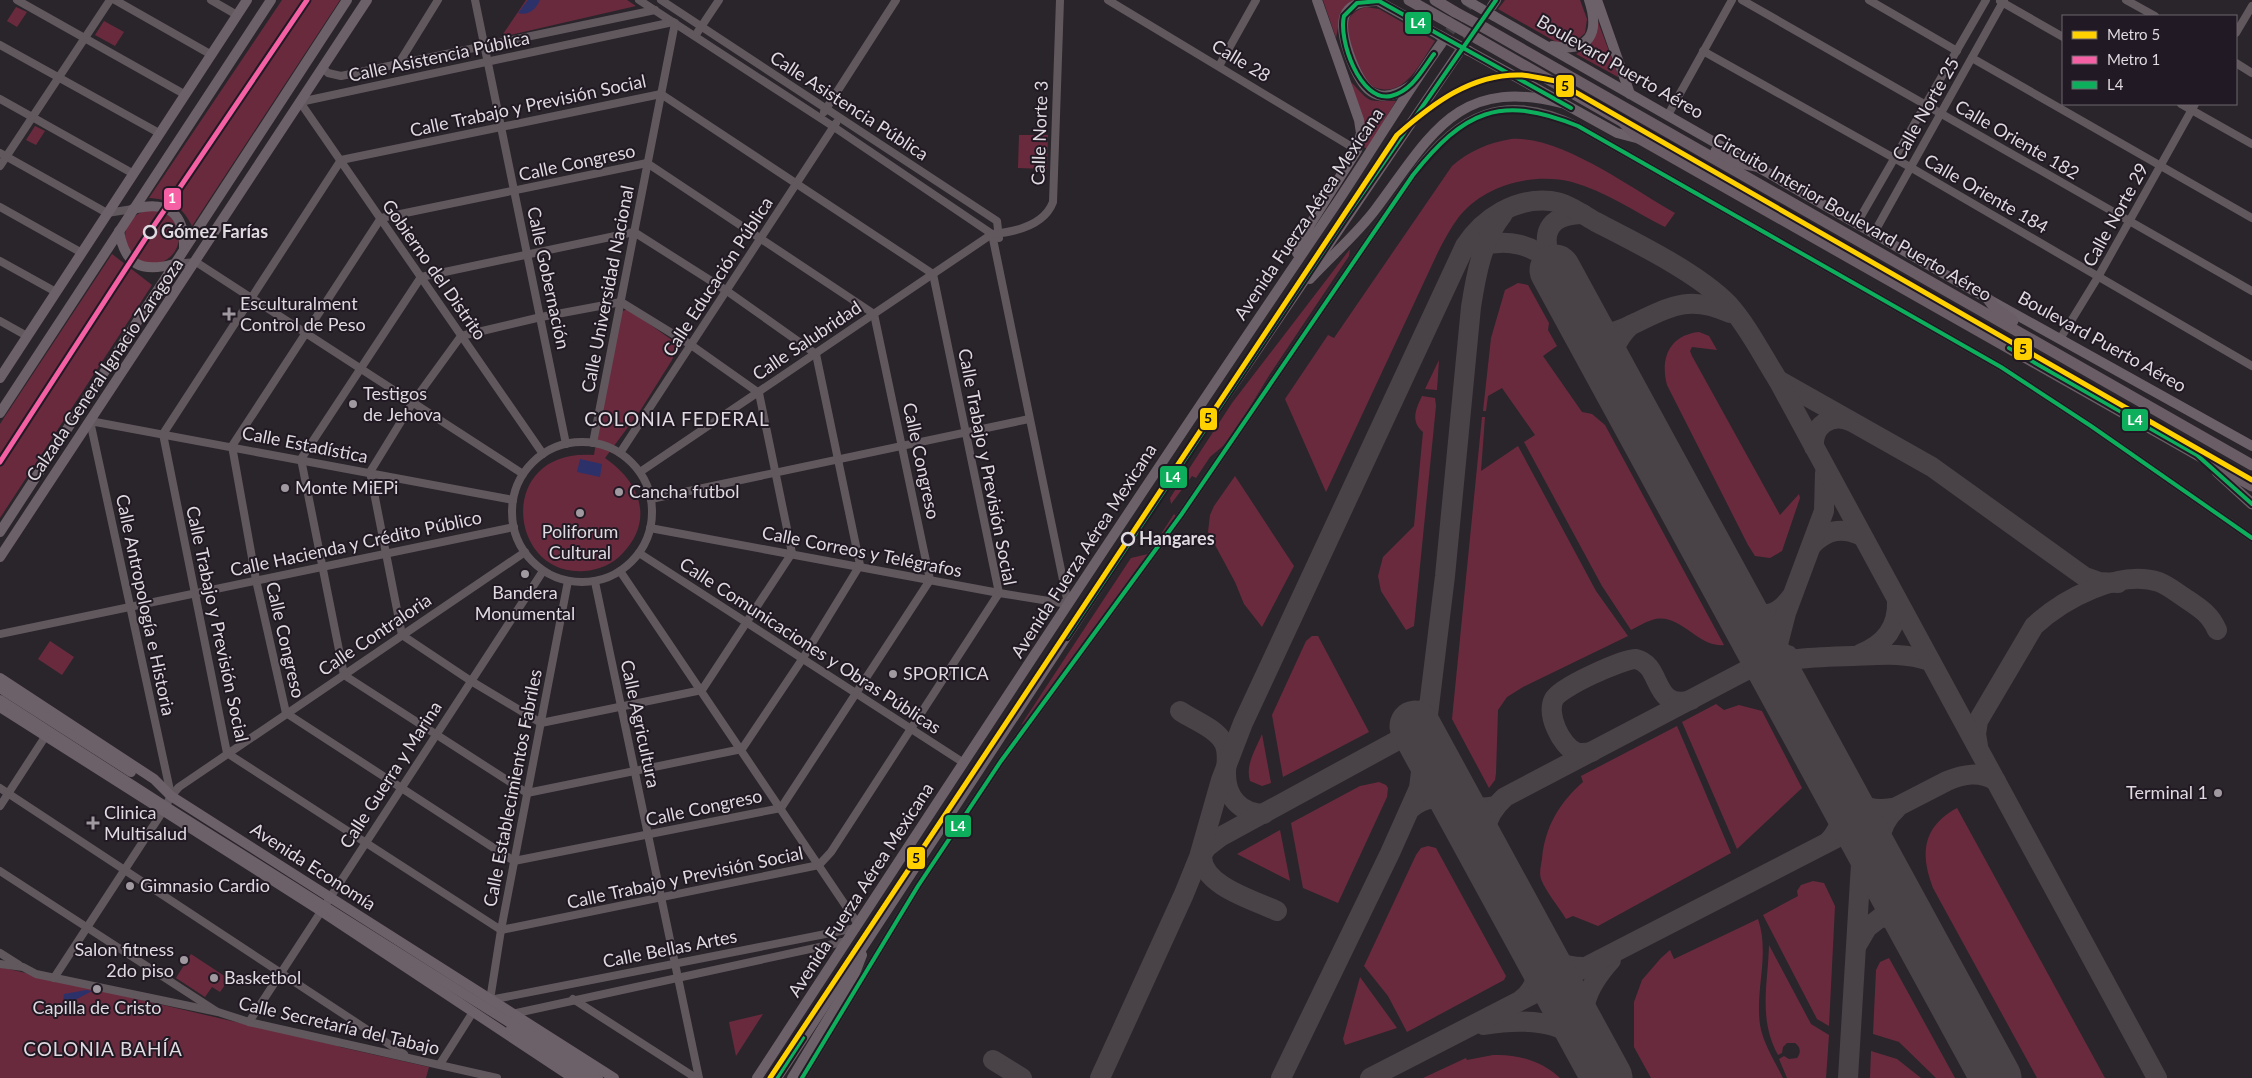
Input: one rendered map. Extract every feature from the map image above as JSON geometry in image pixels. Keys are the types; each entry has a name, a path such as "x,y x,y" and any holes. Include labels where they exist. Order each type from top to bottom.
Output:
{"highway":[{"path":"1409,0 1623,122 1640,139 2252,486"},
{"name":"Circuito Interior Boulevard Puerto Aéreo","path":"1434,0 2252,464"},
{"path":"1688,144 1709,148 1740,164 1756,166"},
{"path":"1988,299 1994,307 2019,325 2023,334"},
{"path":"2197,455 2252,504"},
{"path":"2237,456 2252,460"}],"main road":[{"path":"0,378 132,173 247,0"},
{"path":"0,413 271,0"},
{"name":"Calzada General Ignacio Zaragoza","path":"0,532 347,0"},
{"name":"Calzada General Ignacio Zaragoza","path":"0,557 367,0"},
{"path":"1286,277 1311,223 1357,150 1361,133 1359,120 1317,0"},
{"name":"Boulevard Puerto Aéreo","path":"1466,0 1494,7 1544,44 1630,94 1988,299 2252,446"},
{"path":"1544,44 1568,47 1584,42 1591,35 1595,21 1589,0"},
{"path":"1597,0 1630,94"},
{"path":"1412,84 1394,94 1379,95 1366,88 1357,77 1343,35 1342,20 1349,8 1357,3 1378,1 1440,39 1469,52 1617,132 1640,139"},
{"name":"Avenida Fuerza Aérea Mexicana","path":"757,1078 1068,604 1384,132 1440,39"},
{"name":"Avenida Fuerza Aérea Mexicana","path":"777,1078 1278,318 1458,54"},
{"path":"1278,318 1333,254 1364,223 1424,142 1448,118 1474,103 1494,98 1527,97 1562,103"},
{"path":"133,209 150,205 169,209 176,215 181,225 184,249"},
{"path":"119,231 126,256 136,264 156,268 174,264"},
{"name":"Avenida Economía","path":"0,678 154,779 171,796 330,897 488,1004 512,1014 614,1078"},
{"path":"0,688 171,796"},
{"path":"0,700 488,1004 598,1078"},
{"name":"Avenida Economía","path":"0,707 321,911 573,1078"},
{"path":"321,911 346,922 404,964 462,1001 488,1004 509,1028 587,1078"},
{"path":"792,1078 854,976 866,942"}],"street":[{"path":"17,0 184,94"},
{"path":"0,166 3,155 32,117 110,0"},
{"path":"115,0 210,54"},
{"path":"211,0 237,15"},
{"path":"399,63 438,0"},
{"name":"Calle Gobernación","path":"475,0 566,444"},
{"name":"Calle Asistencia Pública","path":"640,0 996,234"},
{"name":"Calle Asistencia Pública","path":"661,0 997,221 996,248 1029,419 1068,604"},
{"path":"695,36 719,0"},
{"path":"820,118 896,0"},
{"name":"Calle Norte 3","path":"996,234 1013,232 1041,220 1049,213 1053,202 1060,0"},
{"name":"Calle 28","path":"1108,0 1357,150"},
{"path":"1219,66 1256,0"},
{"path":"1668,115 1732,0"},
{"name":"Calle Oriente 182","path":"1742,0 2252,290"},
{"path":"1869,0 1957,51"},
{"name":"Calle Norte 25","path":"1856,223 1986,0"},
{"path":"2126,0 2152,15"},
{"path":"2002,1 2062,36"},
{"name":"Calle Norte 25","path":"1874,233 2002,1"},
{"path":"2237,31 2252,6"},
{"name":"Calle Asistencia Pública","path":"323,68 328,73 341,76 655,10"},
{"name":"Calle Asistencia Pública","path":"300,102 674,23"},
{"name":"Calle Universidad Nacional","path":"593,443 674,23"},
{"path":"0,45 159,133"},
{"name":"Calle Oriente 184","path":"1703,51 1910,167 2252,366"},
{"path":"1972,58 2252,218"},
{"path":"2237,64 2252,73"},
{"name":"Calle Trabajo y Previsión Social","path":"163,434 227,753 501,930 819,865 831,852 999,593 933,274 661,94 341,160"},
{"path":"0,99 132,173"},
{"name":"Gobierno del Distrito","path":"300,102 542,454"},
{"path":"2194,107 2252,144"},
{"name":"Calle Norte 29","path":"2060,339 2130,222 2194,107"},
{"path":"802,1078 918,886 1010,748 1181,515 1413,175 1433,149 1459,126 1491,112 1510,109 1541,111 1562,118 1903,310 2043,394 2252,538"},
{"name":"Calle Educación Pública","path":"620,453 840,118"},
{"path":"3,155 107,213 133,209"},
{"path":"163,434 341,160"},
{"name":"Calle Congreso","path":"232,446 256,580 286,713 514,862 781,808 930,580 874,314 761,238 647,163 380,218"},
{"path":"0,207 82,253"},
{"path":"232,446 380,218"},
{"path":"634,232 727,292 816,354 860,565 803,658 742,749 527,793 344,675 301,459 359,367 421,277 527,254 634,232"},
{"name":"Calle Salubridad","path":"640,472 933,274 996,234"},
{"path":"0,261 56,292"},
{"path":"174,264 196,262 523,474"},
{"path":"621,302 691,345 759,393 792,553 702,690 621,709 541,724 471,681 402,635 370,472 413,402 461,336 541,317 621,302"},
{"path":"0,321 27,336"},
{"path":"651,499 967,434 1029,419"},
{"name":"Calle Estadística","path":"90,421 513,500"},
{"name":"Calle Antropología e Historia","path":"90,421 171,796"},
{"path":"593,443 620,453 640,472 651,499 650,528 640,553 620,571 595,582 568,581 543,571 524,552 514,527 513,500 523,474 542,454 566,444 593,443"},
{"name":"Calle Hacienda y Crédito Público","path":"0,634 385,552 514,527"},
{"name":"Calle Correos y Telégrafos","path":"650,528 860,565 999,593 1068,604"},
{"name":"Calle Contraloria","path":"171,796 227,753 524,552"},
{"name":"Calle Comunicaciones y Obras Públicas","path":"640,553 964,764"},
{"name":"Calle Guerra y Marina","path":"249,1022 543,571"},
{"path":"620,571 742,749 857,926"},
{"name":"Calle Establecimientos Fabriles","path":"488,1004 568,581"},
{"name":"Calle Agricultura","path":"595,582 676,963 698,1078"},
{"path":"0,806 45,737"},
{"path":"0,788 408,1056"},
{"path":"54,978 126,869 171,796"},
{"path":"0,871 218,1012"},
{"name":"Calle Bellas Artes","path":"488,1004 857,926"},
{"name":"Calle Bellas Artes","path":"512,1014 678,976 847,941"},
{"path":"0,953 23,968"},
{"name":"Calle Secretaría del Tabajo","path":"0,964 23,968 36,974 54,978 218,1012 249,1022 408,1056 497,1078"},
{"path":"573,1000 698,1078"},
{"path":"440,1064 473,1012"}],"shaded area":[{"path":"282,0 340,0 192,226 175,205 163,200 149,198"},
{"path":"526,0 627,0 636,6 501,37"},
{"path":"528,0 540,0 532,11 526,14 518,13"},
{"path":"1323,0 1356,0 1341,12 1336,38"},
{"path":"1505,0 1580,0 1587,19 1585,33 1573,44 1556,42 1498,9"},
{"path":"16,7 27,12 17,27 7,21"},
{"path":"1366,7 1379,9 1435,41 1408,80 1399,86 1390,89 1379,89 1366,83 1352,51 1348,40 1347,29 1349,20 1355,12"},
{"path":"104,21 124,32 115,46 95,35"},
{"path":"1598,22 1618,77 1576,54 1591,44"},
{"path":"1351,82 1370,100 1396,101 1367,149 1364,147 1365,131"},
{"path":"35,126 45,131 36,145 26,140"},
{"path":"1019,135 1048,135 1047,169 1018,168"},
{"path":"1511,139 1530,140 1551,145 1573,154 1675,213 1665,227 1608,196 1572,182 1557,179 1525,180 1510,184 1495,189 1468,207 1455,222 1438,252 1326,492 1285,399 1328,335 1334,338 1452,166 1479,148"},
{"path":"152,210 162,212 171,218 177,227 179,237 177,247 171,256 162,262 152,264 142,262 133,256 127,247 125,237 127,227 133,218 142,212"},
{"path":"1350,249 1349,256 1270,374 1229,441 1210,457 1196,478 1192,476 1171,504 1170,498 1232,403"},
{"path":"112,254 152,285 0,518 0,424"},
{"path":"1518,283 1528,285 1549,323 1548,330 1557,346 1543,356 1582,412 1592,414 1605,425 1724,645 1705,641 1680,625 1662,619 1649,621 1631,630 1602,586 1524,442 1535,435 1502,388 1488,396 1486,411 1483,411 1491,338 1505,290"},
{"path":"628,309 679,345 672,360 640,411 605,458 627,478 634,490 639,502 638,528 632,541 622,554 610,564 585,571 559,568 540,555 527,535 523,513 527,490 540,471 562,458 594,455 603,397 620,312"},
{"path":"1699,332 1709,336 1717,350 1692,347 1690,351 1692,356 1780,515 1799,494 1800,498 1782,551 1770,558 1755,556 1748,545 1667,385 1665,366 1669,350 1680,338"},
{"path":"1439,360 1437,390 1425,389"},
{"path":"1422,396 1435,398 1436,406 1414,626 1406,630 1381,591 1378,576 1383,557 1414,526 1423,432 1417,424 1415,415"},
{"path":"1482,417 1485,417 1481,471 1518,446 1596,591 1628,636 1523,687 1507,697 1498,710 1496,773 1495,780 1489,788 1452,719"},
{"path":"580,459 602,464 600,477 577,472"},
{"path":"1235,476 1294,566 1262,627 1244,604 1235,582 1208,532 1210,515 1214,506"},
{"path":"1174,514 1177,518 1027,721 1021,725 1131,558 1148,554"},
{"path":"1312,636 1318,636 1369,732 1283,777 1272,715 1306,641"},
{"path":"50,641 74,657 62,675 38,659"},
{"path":"1716,704 1724,710 1739,705 1762,711 1802,788 1737,849 1682,722"},
{"path":"1677,726 1731,853 1598,926 1573,916 1566,919 1540,877 1546,836 1560,807 1583,782 1581,776"},
{"path":"1262,734 1271,783 1262,786 1250,781 1249,769"},
{"path":"1379,782 1388,788 1387,797 1338,903 1303,888 1291,823 1360,786"},
{"path":"1957,808 2105,1078 2037,1078 1933,888 1929,876 1926,864 1927,842 1937,824 1945,815"},
{"path":"1280,830 1290,881 1237,854"},
{"path":"1428,846 1436,848 1506,976 1504,980 1407,1032 1388,996 1364,966 1416,855 1421,848"},
{"path":"1813,881 1824,883 1835,906 1829,1026 1817,1019 1763,915 1798,896 1797,891 1801,885"},
{"path":"1758,919 1763,945 1759,998 1760,1025 1766,1045 1783,1078 1651,1078 1634,1047 1634,1002 1642,980 1670,950 1674,959"},
{"path":"1769,945 1811,1024 1829,1035 1826,1078 1787,1078 1779,1059 1784,1056 1789,1059 1797,1058 1800,1050 1795,1043 1787,1043 1783,1047 1782,1053 1778,1055 1768,1028 1766,1001"},
{"path":"191,954 229,979 220,992 212,987 205,997 176,978"},
{"path":"1889,958 1955,1078 1936,1078 1899,1042 1873,1034 1876,970 1880,962"},
{"path":"0,967 330,1044 332,1042 340,1047 429,1067 426,1078 0,1078"},
{"path":"1360,977 1397,1028 1345,1045 1343,1039"},
{"path":"86,990 92,991 62,1007 64,994"},
{"path":"763,1014 736,1056 729,1022"},
{"path":"1871,1051 1897,1059 1921,1078 1870,1078"},
{"path":"1493,1055 1520,1057 1529,1060 1545,1067 1560,1078 1423,1078 1466,1058 1467,1060"}],"taxiway":[{"path":"1100,1078 1199,857 1221,780 1243,723 1465,246 1472,236 1491,218 1513,206 1525,202 1538,201 1551,201 1569,206 1665,259 1715,292 1728,304 1742,322 1778,380 2157,1078"},
{"path":"1281,1078 1390,853 1419,788 1445,576 1471,307 1485,246 1503,214"},
{"path":"1553,265 1547,245 1549,229 1561,218 1583,214"},
{"path":"1476,248 1498,243 1520,245 1530,248 1539,254 1555,270"},
{"path":"1576,308 1590,325 1601,332 1620,330 1668,308 1679,305 1702,304 1730,313"},
{"path":"1614,379 1612,371 1614,350 1625,331 1631,325"},
{"path":"1778,380 1932,467 2085,577 2099,582 2118,583"},
{"path":"1814,447 1816,433 1824,423 1836,419 1850,421"},
{"path":"1789,702 1778,672 1776,652 1786,613 1824,511 1825,473"},
{"path":"1812,545 1823,536 1836,531 1848,531 1862,536"},
{"path":"1978,746 1976,734 1978,721 2034,626 2060,606 2092,589 2127,580 2143,579 2159,582 2200,608 2208,615 2217,630"},
{"path":"1739,603 1753,612 1766,614 1773,613 1779,609 1791,597"},
{"path":"1736,601 1762,642 1769,648 1788,655"},
{"path":"1860,654 1869,650 1888,634 1895,619 1897,601"},
{"path":"1492,867 1486,847 1486,829 1492,813 1505,797 1745,671 1772,663 1825,657 1892,655 1911,656 1930,661"},
{"path":"1592,752 1580,753 1570,749 1560,737 1553,721 1552,713 1554,699 1559,694 1592,674 1636,659 1645,663 1659,686 1670,699 1679,702 1691,700"},
{"path":"1201,856 1207,847 1220,837 1400,739 1415,726 1426,708"},
{"path":"1180,711 1216,733 1224,743 1227,758 1227,782 1236,802 1248,811 1264,814"},
{"path":"1429,736 1440,772 1455,797 1473,807 1495,806"},
{"path":"1370,1078 1947,781 1972,775 1984,776 1996,781"},
{"path":"1833,779 1845,793 1858,803 1873,808 1891,808"},
{"path":"1828,842 1840,823 1842,809 1836,787"},
{"path":"1410,809 1426,800 1441,800 1453,807 1466,820"},
{"path":"1888,880 1880,851 1881,833 1884,824 1897,808"},
{"path":"1848,1078 1862,847 1858,826"},
{"path":"1202,857 1205,867 1220,884 1243,897 1277,911"},
{"path":"1857,945 1867,928 1881,917 1901,921 1919,938"},
{"path":"1522,999 1534,984 1537,965 1533,946 1526,928"},
{"path":"1533,939 1544,952 1556,961 1570,966 1587,967"},
{"path":"1593,1051 1585,1025 1585,1003 1595,981 1611,960"},
{"path":"1484,1025 1508,1022 1533,1022 1557,1027 1578,1039 1589,1050 1604,1072"},
{"path":"993,1060 1022,1078"}],"runway":[{"path":"1555,270 1996,1078"},
{"path":"1415,726 1607,1078"}],"tunnel":[{"path":"1441,44 1472,0"},
{"path":"1458,53 1492,6"}],"metro line":[{"name":"1","path":"0,462 151,230 307,0"},
{"name":"5","path":"770,1078 1397,135 1424,112 1470,85 1486,79 1522,75 1556,81 2252,480"}],"transit line":[{"name":"L4","path":"1067,637 1344,220 1496,0"},
{"name":"L4","path":"1434,54 1416,79 1405,90 1391,96 1380,96 1370,90 1361,80 1354,67 1344,39 1344,16 1357,3 1379,1 1571,108"},
{"name":"L4","path":"802,1078 918,886 1001,761 1181,515 1413,175 1449,136 1467,123 1485,114 1505,111 1526,111 1551,116 1578,126 2001,367 2091,426 2252,538"},
{"name":"L4","path":"2009,348 2197,455 2252,504"},
{"name":"L4","path":"777,1078 803,1038"}],"place":[{"name":"Gómez Farías","path":"150,232"},
{"name":"Esculturalment Control de Peso","path":"229,314"},
{"name":"Testigos de Jehova","path":"353,404"},
{"name":"Monte MiEPi","path":"285,488"},
{"name":"Cancha futbol","path":"619,492"},
{"name":"Poliforum Cultural","path":"580,513"},
{"name":"Hangares","path":"1128,539"},
{"name":"Bandera Monumental","path":"525,574"},
{"name":"SPORTICA","path":"893,674"},
{"name":"Terminal 1","path":"2218,793"},
{"name":"Clinica Multisalud","path":"93,823"},
{"name":"Gimnasio Cardio","path":"130,886"},
{"name":"Salon fitness 2do piso","path":"184,960"},
{"name":"Basketbol","path":"214,978"},
{"name":"Capilla de Cristo","path":"97,989"}],"district":[{"name":"COLONIA FEDERAL","path":"677,419"},
{"name":"COLONIA BAHÍA","path":"103,1049"}]}
